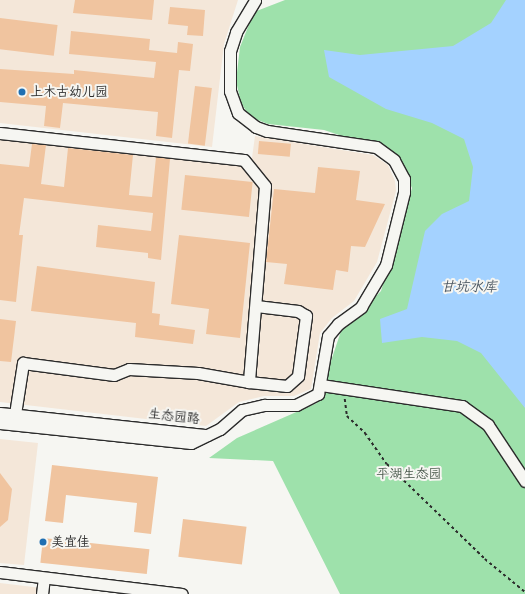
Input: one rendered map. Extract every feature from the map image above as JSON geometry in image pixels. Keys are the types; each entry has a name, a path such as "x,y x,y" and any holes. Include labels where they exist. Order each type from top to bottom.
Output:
{"street":[{"path":"208,435 242,410 264,405 296,405 314,397 321,385 328,336 338,324 360,307 386,265 404,192 404,179 394,160 376,147 267,130 256,127 238,113 230,91 230,51 236,32 255,0"},
{"path":"0,133 244,160 265,186 249,382"},
{"path":"16,414 22,363 114,375 129,369 198,373 249,382 287,386 298,376 307,322 306,316 298,311 256,306"},
{"path":"321,385 346,391 462,406 488,425 525,482"},
{"name":"生态园路","path":"0,412 208,435"},
{"name":"生态园路","path":"0,423 191,443 208,435"},
{"path":"0,572 182,594"},
{"path":"42,594 44,578"}],"path":[{"path":"346,391 347,416 365,433 387,464 485,559 525,592"}],"shaded area":[{"path":"0,0 238,0 224,44 212,147 0,123"},
{"path":"255,136 373,155 388,165 395,181 396,191 377,262 354,301 332,318 320,333 311,389 294,396 264,396 239,402 206,426 0,402 0,137 251,165"},
{"path":"0,439 38,443 24,565 0,563"},
{"path":"0,583 50,589 49,594 0,594"}],"green space":[{"name":"平湖生态园","path":"285,0 525,0 525,594 340,594 273,461 209,458 237,438 317,403 341,331 381,291 412,188 396,154 324,130 268,124 250,117 241,103 236,81 240,47 254,12"}],"water":[{"name":"甘坑水库","path":"506,0 525,0 525,408 481,353 457,341 422,337 382,343 380,319 407,309 425,231 442,214 469,201 473,167 464,139 432,123 386,109 329,77 324,50 360,55 453,46 491,23"}],"building":[{"path":"75,0 154,0 152,20 73,13"},
{"path":"170,7 205,10 203,36 187,35 188,26 168,24"},
{"path":"0,18 58,25 54,56 0,49"},
{"path":"71,31 150,39 149,50 177,53 178,42 193,44 190,71 179,70 172,138 156,136 158,112 63,103 60,128 44,126 46,106 0,102 0,69 74,74 74,70 154,78 156,62 69,54"},
{"path":"195,86 212,88 205,146 188,144"},
{"path":"259,141 291,144 290,157 258,154"},
{"path":"32,144 46,145 41,184 64,187 68,148 133,155 129,195 152,197 156,157 170,159 161,260 148,258 148,253 96,247 98,225 151,231 153,213 24,198 19,235 23,235 16,302 0,300 0,164 29,167"},
{"path":"318,167 360,171 356,200 385,204 365,247 351,246 348,272 336,270 333,290 284,284 287,264 266,262 274,189 315,193"},
{"path":"185,175 253,182 249,217 181,210"},
{"path":"179,235 250,243 240,338 206,334 209,309 171,304"},
{"path":"37,266 155,282 152,313 160,314 159,325 195,330 193,344 135,337 136,323 31,311"},
{"path":"0,319 16,321 11,362 0,361"},
{"path":"52,465 158,477 151,534 134,532 137,503 66,495 63,523 45,521"},
{"path":"0,473 12,489 8,520 0,527"},
{"path":"183,519 247,527 242,565 178,557"},
{"path":"43,538 149,549 147,574 40,563"}],"place":[{"name":"上木古幼儿园","path":"22,92"},
{"name":"美宜佳","path":"43,542"}]}
